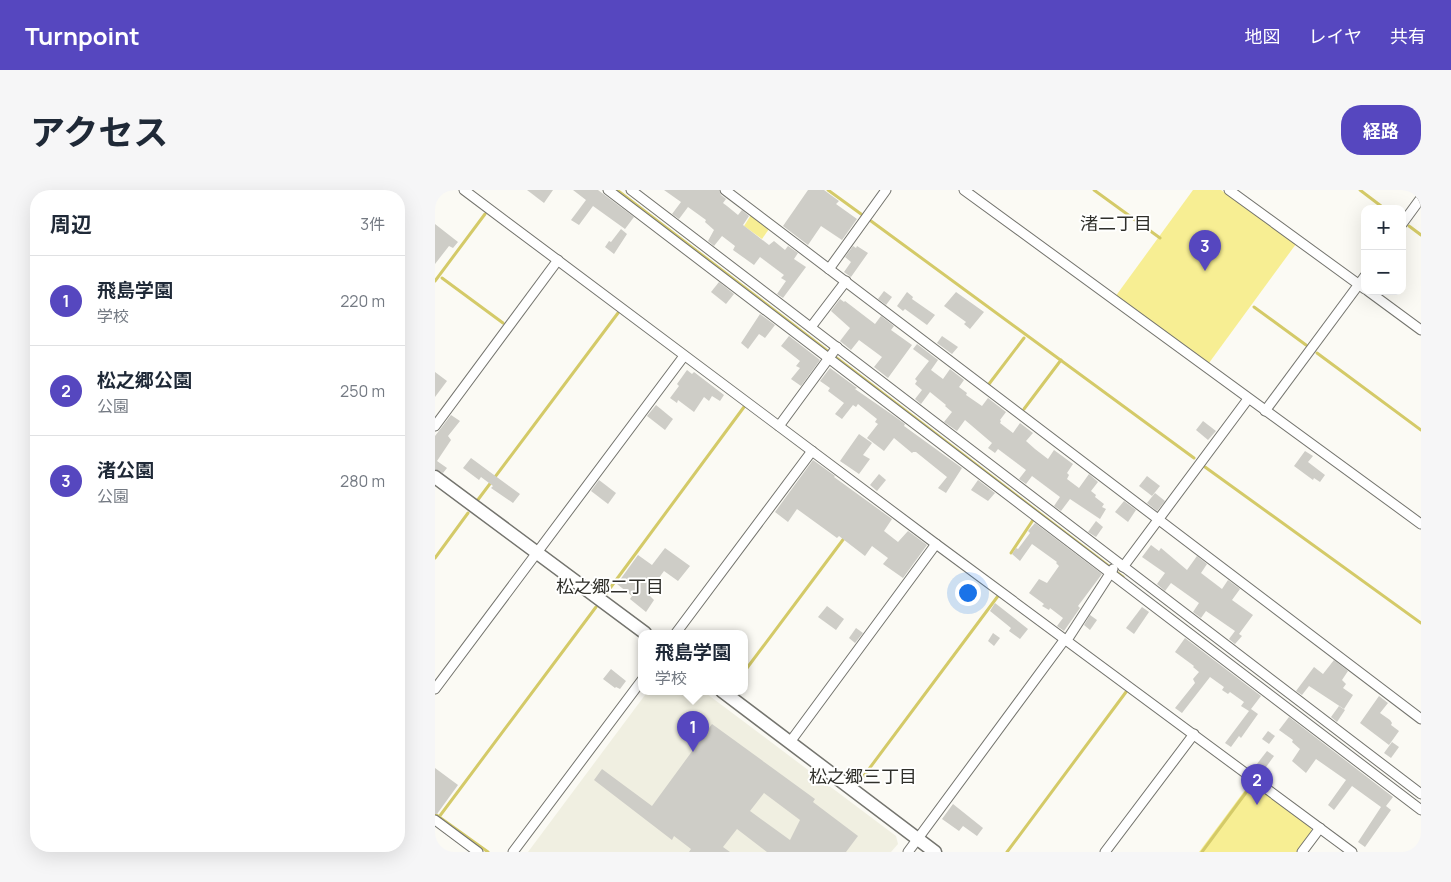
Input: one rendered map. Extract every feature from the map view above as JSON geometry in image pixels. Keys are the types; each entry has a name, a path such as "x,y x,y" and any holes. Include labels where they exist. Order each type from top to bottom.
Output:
{"street":[{"path":"464,190 936,544 1352,852"},
{"path":"608,190 832,353 1115,568 1421,794"},
{"path":"631,190 811,327 832,353 1115,568 1421,810"},
{"path":"725,190 1421,719"},
{"path":"829,268 886,190"},
{"path":"964,190 1421,524"},
{"path":"1229,190 1361,286"},
{"path":"1406,219 1421,198"},
{"path":"435,426 558,260"},
{"path":"811,327 845,281"},
{"path":"1265,411 1361,292"},
{"path":"1374,295 1421,330"},
{"path":"779,426 832,353"},
{"path":"435,689 684,356"},
{"path":"908,852 1066,640 1115,568 1158,519 1248,398"},
{"path":"678,630 811,450"},
{"path":"435,478 641,630"},
{"path":"790,742 936,544"},
{"path":"513,852 638,685"},
{"path":"727,695 935,852"},
{"path":"1105,852 1194,734"},
{"path":"435,820 478,852"},
{"path":"1302,852 1320,828"}],"shaded area":[{"path":"1193,190 1221,190 1296,244 1209,363 1115,297"},
{"path":"751,215 769,229 762,239 744,226"},
{"path":"645,695 708,695 896,836 898,844 891,852 528,852"},
{"path":"1251,782 1310,827 1312,831 1297,852 1199,852"}],"building":[{"path":"527,190 553,190 544,203"},
{"path":"573,190 598,190 634,217 625,229 593,206 579,225 571,220 586,200"},
{"path":"664,190 719,190 726,199 723,203 738,215 742,210 749,216 743,225 769,245 774,241 785,250 788,246 798,253 794,259 806,267 783,298 777,294 786,281 781,278 784,275 760,257 754,265 733,250 735,246 722,236 714,246 708,241 714,230 705,222 706,220 688,207 679,219 672,214 681,202"},
{"path":"808,190 824,190 839,201 836,204 857,219 842,240 821,226 808,245 783,226"},
{"path":"435,224 458,242 453,248 449,246 435,264"},
{"path":"621,229 627,234 614,254 605,247"},
{"path":"853,246 856,248 857,246 868,253 851,277 844,272 851,262 845,257"},
{"path":"719,282 734,294 726,304 711,292"},
{"path":"884,291 892,297 886,305 878,299"},
{"path":"907,292 913,297 912,299 935,315 927,325 905,309 903,311 897,306"},
{"path":"956,292 984,312 970,329 964,324 966,322 944,306"},
{"path":"840,299 875,324 881,316 894,326 891,330 912,345 888,378 874,367 882,357 859,340 851,350 840,341 850,328 831,311"},
{"path":"760,314 775,325 765,338 759,334 748,349 741,343"},
{"path":"789,336 820,360 801,386 791,379 800,368 796,366 800,361 781,346"},
{"path":"942,336 958,347 952,354 937,343"},
{"path":"917,344 938,360 931,370 943,379 950,369 964,380 959,387 967,393 966,395 982,406 988,398 1006,412 1000,423 1013,433 1020,423 1033,433 1026,441 1035,449 1048,459 1054,450 1073,464 1067,473 1069,475 1067,479 1079,488 1089,474 1098,482 1091,491 1104,504 1102,507 1106,509 1100,519 1070,499 1061,511 1054,506 1060,497 1032,476 1026,484 1019,479 1026,470 998,449 995,453 988,448 992,443 965,420 957,431 944,422 952,412 930,392 921,404 915,399 922,390 915,384 917,381 915,379 929,361 913,349"},
{"path":"830,368 857,388 855,389 905,424 904,426 962,468 946,493 938,488 947,477 916,452 912,453 894,438 884,451 867,438 878,424 875,422 877,419 858,404 856,407 853,405 842,419 835,414 844,403 828,391 830,388 820,381"},
{"path":"687,370 692,374 694,372 724,395 720,401 712,396 709,401 704,397 694,412 678,400 677,403 670,398"},
{"path":"435,372 447,381 435,397"},
{"path":"656,405 673,419 665,430 647,416"},
{"path":"451,415 460,421 448,436 451,440 437,461 447,468 443,473 435,469 435,436"},
{"path":"1203,421 1216,431 1208,440 1196,430"},
{"path":"859,434 872,443 863,455 870,459 859,474 840,461"},
{"path":"1305,451 1313,456 1308,462 1325,475 1320,482 1314,478 1313,480 1294,466"},
{"path":"471,458 520,494 513,503 491,488 493,486 481,477 479,480 463,468"},
{"path":"813,460 892,519 884,531 898,542 908,531 927,545 903,578 883,564 888,558 872,546 865,556 839,536 837,538 797,509 788,522 775,512"},
{"path":"879,474 886,480 877,491 870,485"},
{"path":"1147,476 1160,486 1152,496 1139,486"},
{"path":"599,480 616,493 608,504 591,491"},
{"path":"978,480 995,493 988,501 971,490"},
{"path":"1155,493 1165,501 1157,511 1147,503"},
{"path":"1124,501 1136,510 1128,522 1115,512"},
{"path":"1096,521 1103,527 1096,537 1088,532"},
{"path":"1035,523 1102,574 1078,606 1080,608 1064,631 1057,626 1063,618 1050,608 1049,610 1042,606 1044,604 1029,593 1039,579 1047,583 1059,566 1057,562 1032,544 1020,561 1012,554 1030,533 1028,531"},
{"path":"1151,545 1159,551 1161,548 1187,570 1197,556 1207,564 1201,573 1222,589 1228,580 1240,589 1232,600 1253,615 1239,634 1242,636 1235,644 1229,639 1235,631 1206,611 1201,618 1193,612 1199,603 1171,583 1165,591 1157,584 1165,573 1142,557"},
{"path":"665,548 690,566 678,581 664,571 650,590 652,592 650,596 654,600 646,612 630,599 632,596 617,584 638,555 652,565"},
{"path":"995,603 1028,629 1020,639 1009,631 1011,628 990,611"},
{"path":"827,606 844,619 836,630 818,617"},
{"path":"1142,607 1149,612 1134,634 1126,628"},
{"path":"1090,615 1097,620 1090,630 1084,625"},
{"path":"856,628 863,633 855,643 849,638"},
{"path":"993,633 1000,638 994,646 988,641"},
{"path":"1185,638 1261,696 1251,709 1258,714 1241,738 1239,736 1231,747 1225,743 1249,711 1241,706 1244,702 1230,692 1228,694 1222,690 1224,687 1210,677 1182,713 1175,708 1195,683 1193,679 1199,672 1175,652"},
{"path":"1334,660 1348,671 1342,680 1346,684 1343,688 1353,695 1344,709 1309,686 1302,695 1296,691 1314,667 1323,674"},
{"path":"611,669 626,681 620,689 615,688 603,679"},
{"path":"1379,696 1388,703 1380,713 1390,720 1391,725 1399,731 1389,745 1360,723"},
{"path":"1339,706 1345,710 1337,722 1331,717"},
{"path":"1289,717 1393,797 1386,806 1391,810 1365,847 1358,842 1381,807 1352,786 1334,810 1328,805 1346,780 1316,759 1306,773 1292,761 1300,749 1292,742 1293,740 1279,730"},
{"path":"712,724 815,799 813,802 858,836 846,852 767,852 737,829 723,847 730,852 689,852 691,849 674,836 672,840 594,780 602,769 652,806","holes":["764,793 800,820 790,840 750,811"]},
{"path":"1268,731 1275,736 1269,744 1262,739"},
{"path":"1392,742 1399,747 1391,758 1384,753"},
{"path":"1267,751 1274,756 1261,774 1253,769"},
{"path":"435,768 458,785 437,814 435,814"},
{"path":"953,804 983,828 977,836 963,826 959,831 942,819"}],"waterway":[{"path":"617,190 1123,577"},
{"path":"828,190 861,214"},
{"path":"1094,190 1160,238"},
{"path":"1360,190 1380,205"},
{"path":"435,281 485,214"},
{"path":"871,221 1194,458"},
{"path":"1409,226 1421,235"},
{"path":"442,278 503,323"},
{"path":"1254,307 1306,345"},
{"path":"477,501 618,313"},
{"path":"989,384 1024,338"},
{"path":"1317,353 1421,430"},
{"path":"1024,409 1061,360"},
{"path":"605,595 744,407"},
{"path":"1205,467 1421,623"},
{"path":"435,558 468,513"},
{"path":"1011,553 1033,520"},
{"path":"748,667 845,537"},
{"path":"860,781 998,596"},
{"path":"439,817 596,607"},
{"path":"1007,852 1126,692"},
{"path":"1202,852 1253,783"},
{"path":"435,814 488,852"}],"place":[{"name":"渚公園","path":"1205,271"},
{"name":"飛島学園","path":"693,752"},
{"name":"松之郷公園","path":"1257,805"}],"district":[{"name":"渚二丁目","path":"1116,223"},
{"name":"松之郷二丁目","path":"610,586"},
{"name":"松之郷三丁目","path":"863,776"}]}
